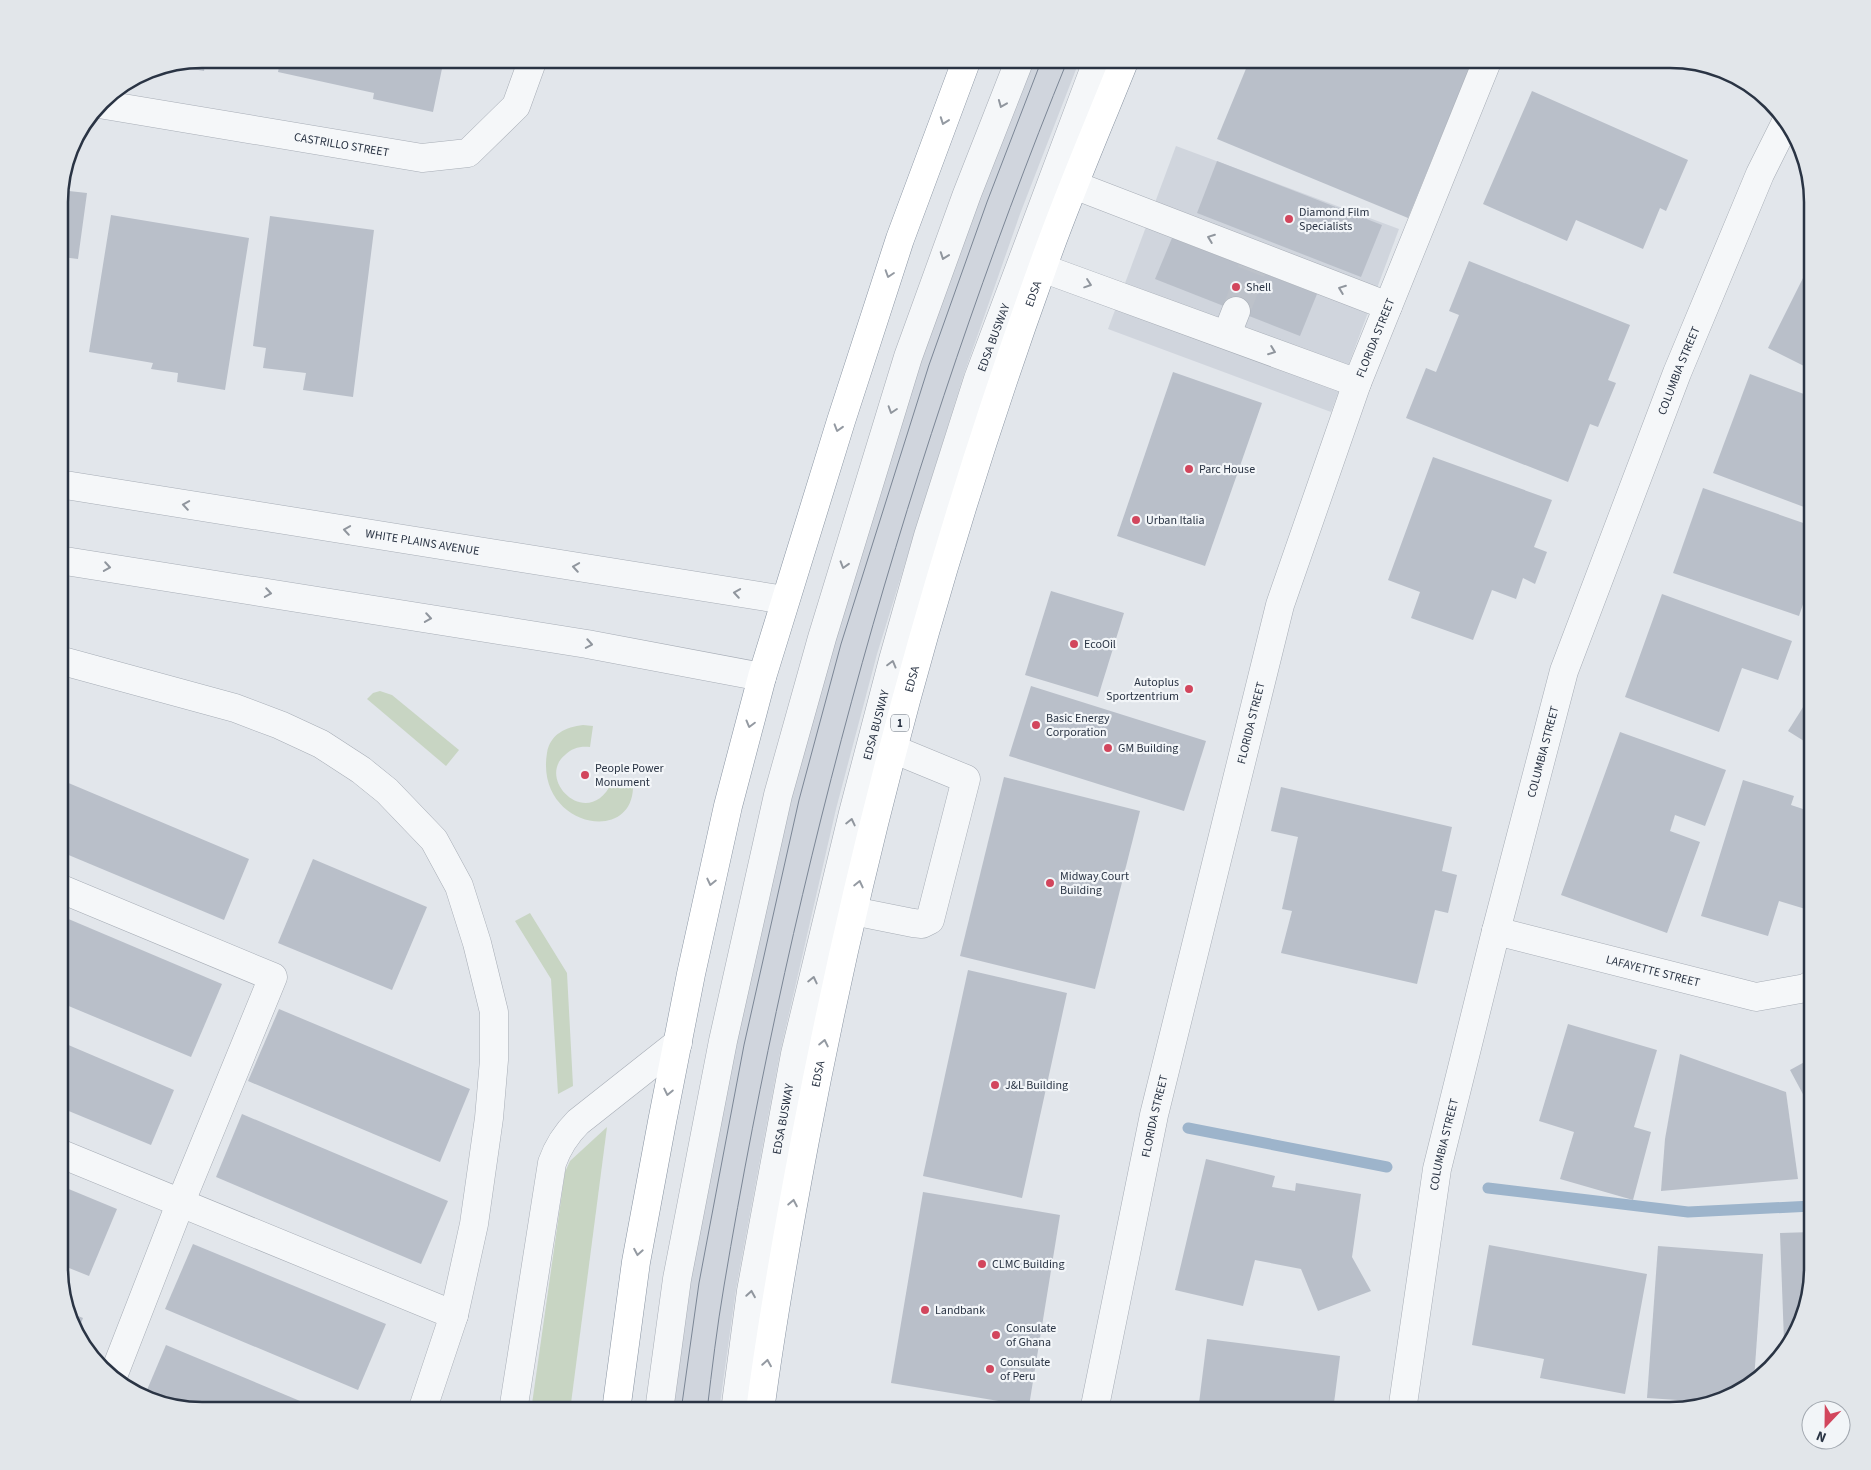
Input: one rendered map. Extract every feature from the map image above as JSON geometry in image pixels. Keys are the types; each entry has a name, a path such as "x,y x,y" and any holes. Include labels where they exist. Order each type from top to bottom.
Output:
{"highway":[{"path":"617,1402 636,1262 662,1122 691,974 728,806 762,677 785,600 900,239 964,68"},
{"name":"EDSA","path":"761,1402 790,1223 819,1067 853,911 893,750 964,503 1042,268 1121,68"}],"street":[{"name":"CASTRILLO STREET","path":"108,106 422,158 468,153 516,106 530,68"},
{"path":"660,1402 677,1279 723,1041 778,795 822,638 908,357 967,194 1016,68"},
{"name":"EDSA BUSWAY","path":"736,1402 751,1291 796,1054 853,813 892,660 928,536 978,379 1095,68"},
{"name":"FLORIDA STREET","path":"1096,1402 1154,1115 1280,605 1357,383 1484,68"},
{"name":"COLUMBIA STREET","path":"1403,1402 1437,1169 1496,930 1564,671 1676,373 1760,174 1782,129"},
{"path":"1074,185 1254,262 1388,306"},
{"path":"1042,268 1232,322 1357,383"},
{"name":"WHITE PLAINS AVENUE","path":"68,485 785,600"},
{"path":"68,561 577,642 762,677"},
{"path":"68,662 235,708 280,725 321,744 361,770 387,791 434,840 459,886 477,943 494,1012 494,1060 489,1118 474,1224 454,1315 425,1402"},
{"path":"853,911 913,923 922,924 930,920 966,779 893,750"},
{"path":"68,892 273,977 180,1204 115,1371"},
{"name":"LAFAYETTE STREET","path":"1496,930 1756,996 1804,988"},
{"path":"514,1402 552,1163 556,1152 565,1136 578,1122 678,1044"},
{"path":"68,1157 454,1315"}],"shaded area":[{"path":"1027,68 1077,68 1020,214 963,377 877,654 836,809 780,1053 736,1289 720,1402 669,1402 686,1280 787,797 917,360"},
{"name":"Shell","path":"1176,146 1399,229 1331,412 1108,329"}],"green space":[{"path":"380,691 392,695 459,750 446,766 367,699 373,693"},
{"path":"583,725 593,726 590,747 576,748 565,755 557,765 556,777 561,788 569,797 579,802 591,802 602,796 612,782 633,788 628,806 617,817 602,821 585,819 568,811 555,797 547,778 547,753 555,736 565,730"},
{"path":"530,913 567,973 573,1086 558,1094 551,979 515,921"},
{"path":"607,1127 571,1402 532,1402 565,1172 570,1161"}],"building":[{"path":"204,68 204,71 190,69"},
{"path":"279,68 442,68 433,112 373,99 374,93 278,72"},
{"path":"1246,68 1469,68 1408,218 1217,139"},
{"path":"1532,91 1688,160 1666,211 1660,208 1643,249 1576,220 1567,241 1483,204"},
{"name":"Diamond Film Specialists","path":"1217,161 1382,225 1361,277 1197,213"},
{"path":"68,191 87,193 78,259 68,258"},
{"path":"111,215 249,238 225,390 177,382 178,373 151,369 153,363 89,352"},
{"path":"270,216 374,230 353,397 303,390 306,373 263,368 266,348 253,346"},
{"name":"Shell","path":"1172,238 1317,294 1300,336 1155,279"},
{"path":"1469,261 1630,325 1608,380 1616,383 1598,427 1590,424 1568,482 1406,418 1426,368 1436,372 1459,315 1449,311"},
{"path":"1804,276 1804,366 1768,348"},
{"name":"Parc House","path":"1173,372 1262,403 1205,566 1117,536"},
{"path":"1750,374 1804,394 1804,507 1713,473"},
{"path":"1433,457 1552,500 1534,547 1547,552 1535,584 1523,578 1516,599 1492,590 1473,640 1411,618 1420,592 1388,580"},
{"path":"1703,488 1804,523 1804,601 1799,616 1673,573"},
{"name":"EcoOil","path":"1051,591 1124,613 1098,697 1025,675"},
{"path":"1662,594 1792,641 1778,680 1742,668 1719,732 1625,697"},
{"name":"GM Building","path":"1031,686 1206,741 1184,811 1009,756"},
{"path":"1804,706 1804,741 1788,731"},
{"path":"1620,732 1726,770 1705,826 1675,815 1670,831 1700,842 1667,933 1561,895"},
{"name":"Midway Court Building","path":"1004,777 1140,811 1095,989 960,956"},
{"path":"1743,780 1794,796 1791,805 1804,809 1804,909 1779,901 1768,936 1701,916"},
{"path":"68,783 249,859 224,920 68,855"},
{"path":"1281,787 1452,827 1442,871 1457,875 1448,913 1435,910 1417,984 1281,953 1292,911 1282,909 1298,837 1271,831"},
{"path":"313,859 427,907 392,990 278,943"},
{"path":"68,919 222,984 191,1057 68,1006"},
{"name":"J&L Building","path":"968,970 1067,993 1022,1198 923,1176"},
{"path":"279,1009 470,1089 440,1162 248,1081"},
{"path":"1568,1024 1657,1050 1634,1127 1651,1132 1633,1200 1560,1179 1574,1132 1539,1121"},
{"path":"68,1045 174,1090 151,1145 68,1111"},
{"path":"1680,1054 1786,1092 1798,1179 1661,1191 1665,1139"},
{"path":"1804,1062 1804,1096 1790,1070"},
{"path":"242,1114 448,1201 421,1264 216,1177"},
{"path":"1206,1159 1275,1176 1272,1187 1295,1191 1296,1183 1361,1194 1352,1257 1371,1291 1318,1311 1301,1269 1255,1260 1243,1306 1175,1290"},
{"path":"68,1189 117,1209 89,1276 68,1268"},
{"name":"CLMC Building","path":"923,1192 1060,1215 1030,1402 1005,1402 891,1383"},
{"path":"1804,1232 1804,1269 1801,1295 1793,1320 1784,1339 1780,1233"},
{"path":"193,1244 386,1324 358,1390 165,1309"},
{"path":"1489,1245 1647,1274 1625,1394 1540,1378 1544,1359 1472,1345"},
{"path":"1658,1246 1763,1254 1755,1372 1729,1389 1705,1398 1689,1401 1647,1398"},
{"path":"76,1315 83,1318 80,1325"},
{"path":"1207,1339 1340,1356 1334,1402 1199,1402"},
{"path":"166,1345 302,1402 184,1401 166,1398 147,1391"}],"waterway":[{"path":"1188,1128 1387,1167"},
{"path":"1488,1188 1688,1212 1804,1206"}],"tunnel":[{"path":"1236,311 1252,269"}],"tram line":[{"path":"682,1402 699,1283 744,1045 799,800 841,644 929,365 987,202 1039,68"},
{"path":"708,1402 721,1301 752,1129 785,972 821,817 862,663 907,510 957,358 1010,208 1064,68"}],"place":[{"name":"Diamond Film Specialists","path":"1289,219"},
{"name":"Shell","path":"1236,287"},
{"name":"Parc House","path":"1189,469"},
{"name":"Urban Italia","path":"1136,520"},
{"name":"EcoOil","path":"1074,644"},
{"name":"Autoplus Sportzentrium","path":"1189,689"},
{"name":"Basic Energy Corporation","path":"1036,725"},
{"name":"GM Building","path":"1108,748"},
{"name":"People Power Monument","path":"585,775"},
{"name":"Midway Court Building","path":"1050,883"},
{"name":"J&L Building","path":"995,1085"},
{"name":"CLMC Building","path":"982,1264"},
{"name":"Landbank","path":"925,1310"},
{"name":"Consulate of Ghana","path":"996,1335"},
{"name":"Consulate of Peru","path":"990,1369"}]}
